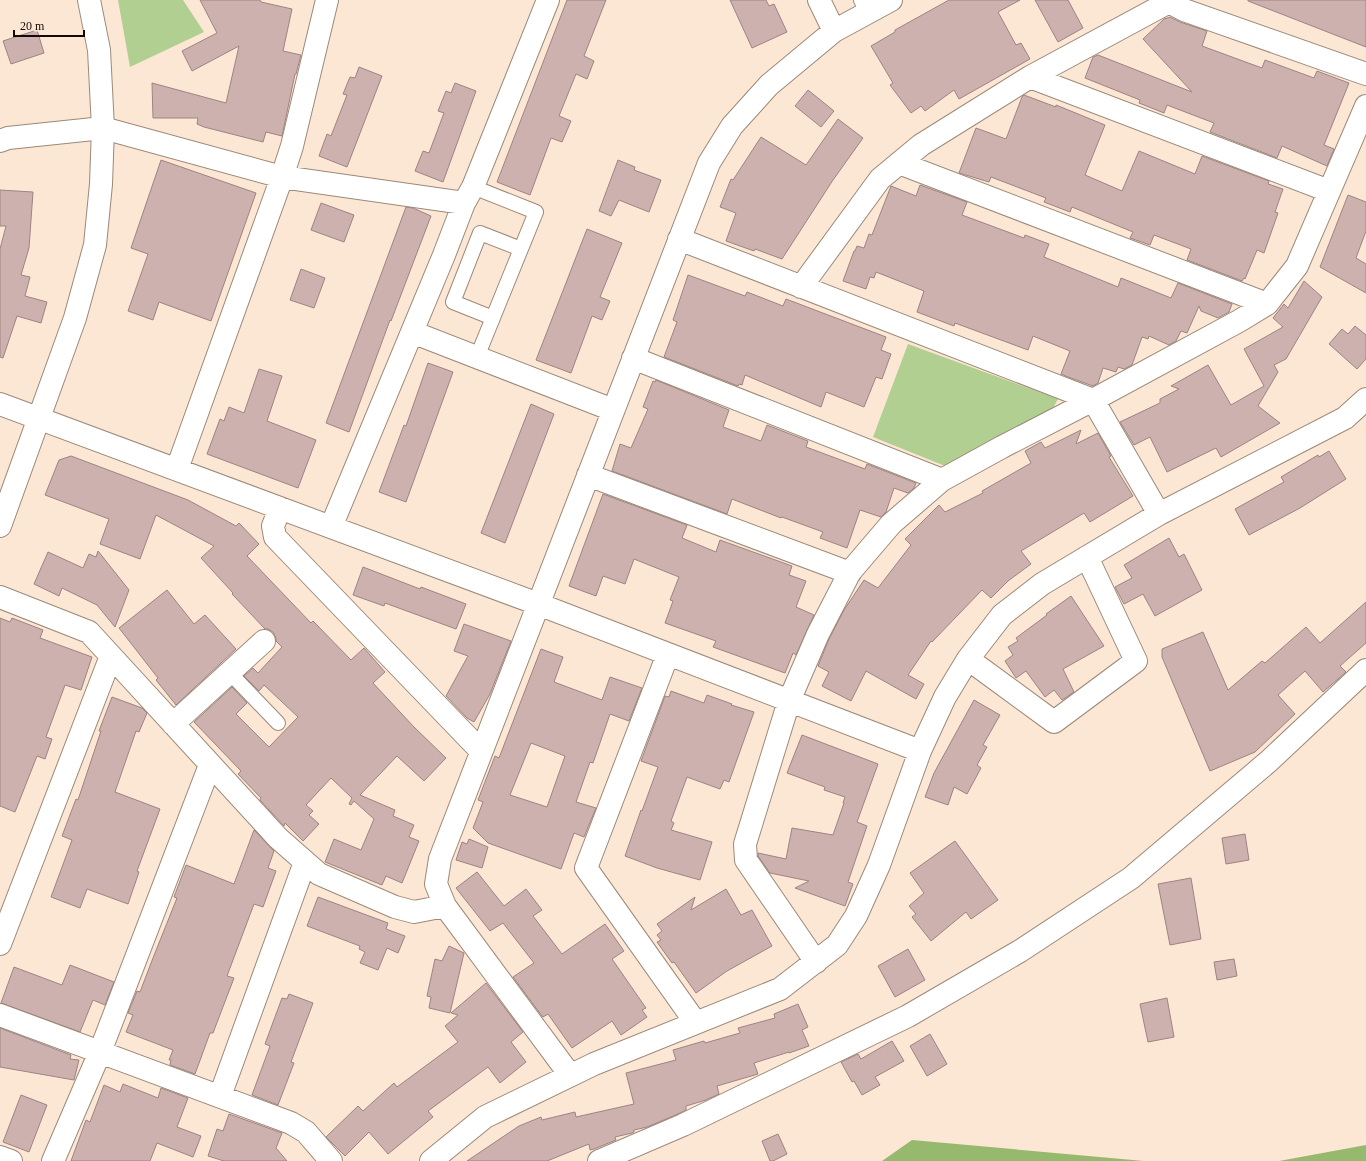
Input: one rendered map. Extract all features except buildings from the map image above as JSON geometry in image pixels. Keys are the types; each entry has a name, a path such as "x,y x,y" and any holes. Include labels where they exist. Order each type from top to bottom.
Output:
{"street":[{"path":"0,526 75,318 95,245 101,184 103,128 99,50 89,0"},
{"path":"177,470 292,146 327,0"},
{"path":"331,527 548,0"},
{"path":"819,0 834,31"},
{"path":"570,1075 445,906 436,884 440,859 709,162 732,126 769,85 864,7 891,0"},
{"path":"801,287 880,179 921,145 1030,77 1168,1 1184,10 1366,74"},
{"path":"1030,77 1329,191"},
{"path":"816,962 746,860 745,844 789,701 818,634 850,573 891,524 942,480 1232,325 1267,304 1297,266 1366,106"},
{"path":"0,141 8,138 103,128 282,177 469,195"},
{"path":"900,163 1267,304"},
{"path":"679,239 1093,400 1159,514"},
{"path":"412,332 613,410"},
{"path":"633,358 942,480"},
{"path":"431,1161 485,1117 570,1075 780,989 837,945 856,916 879,865 920,751 946,697 968,660 1002,615 1042,584 1159,514 1345,418 1366,399"},
{"path":"0,404 538,604 920,751"},
{"path":"588,475 850,573"},
{"path":"280,508 274,526 274,537 481,751"},
{"path":"968,660 1054,722 1136,661 1087,557"},
{"path":"0,597 89,632 278,838 319,874 395,907 414,912 445,906"},
{"path":"173,724 264,641"},
{"path":"668,654 586,868 696,1023"},
{"path":"0,944 110,656"},
{"path":"599,1161 683,1126 901,1019 1020,951 1130,878 1269,761 1366,670"},
{"path":"54,1161 100,1052 210,765"},
{"path":"220,1096 305,862"},
{"path":"0,1015 291,1123 306,1132 330,1161"},
{"path":"0,1157 11,1161"}],"lane":[{"path":"469,195 536,212 477,357"},
{"path":"493,318 453,302 480,233 521,249"},
{"path":"444,255 468,264"},
{"path":"229,672 278,723"}],"green space":[{"path":"118,0 183,0 204,32 130,67"},
{"path":"908,344 1058,399 1052,410 950,468 873,437"},
{"path":"912,1140 1144,1161 882,1161"},
{"path":"1366,1145 1366,1161 1279,1161"}]}
